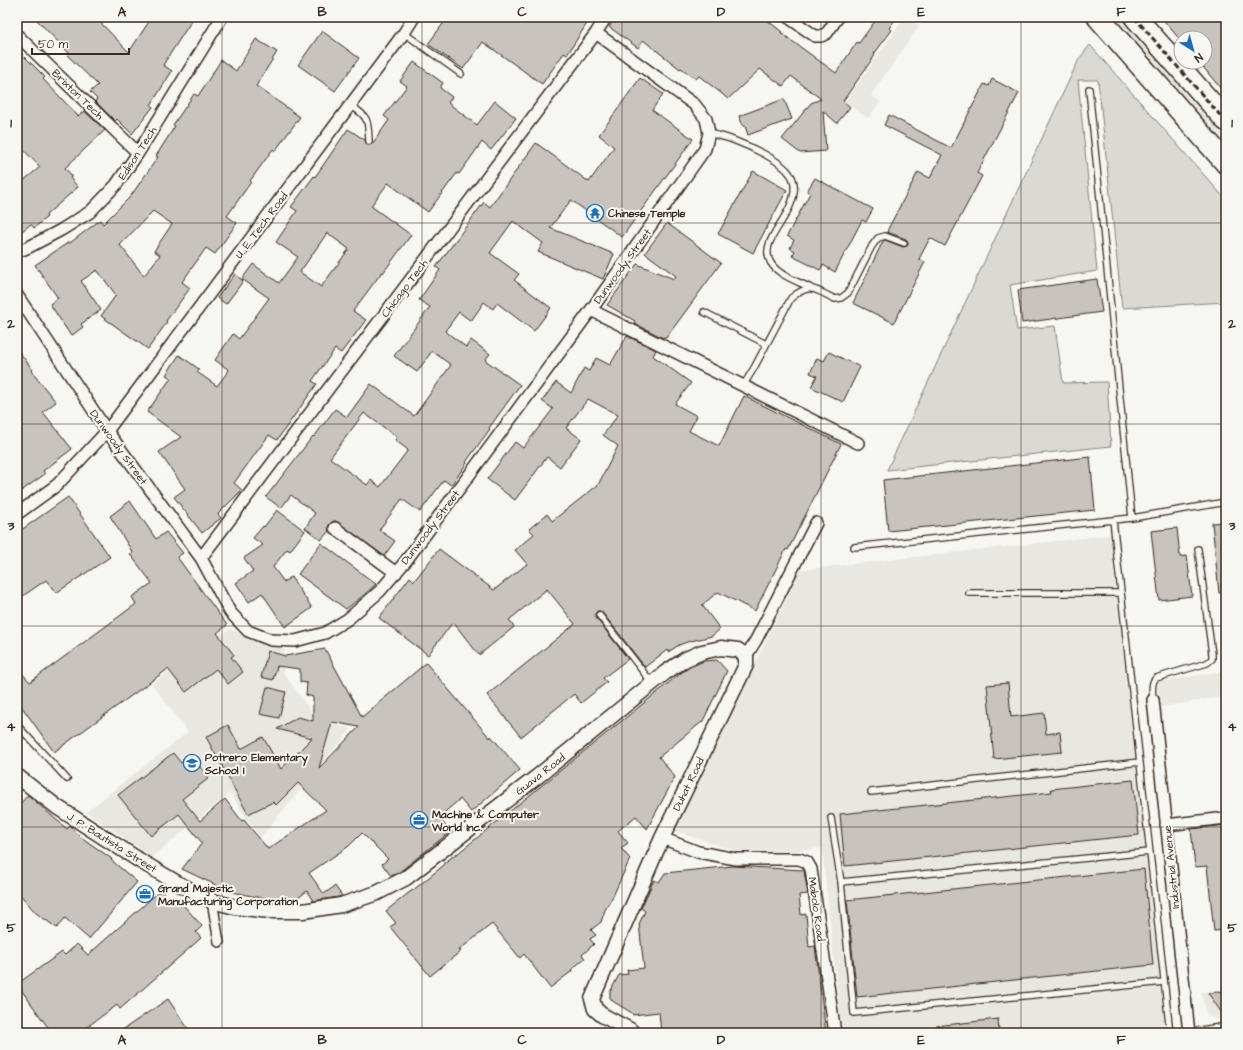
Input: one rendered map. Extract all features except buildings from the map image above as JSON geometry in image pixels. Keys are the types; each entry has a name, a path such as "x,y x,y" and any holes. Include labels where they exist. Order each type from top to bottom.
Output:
{"highway":[{"path":"1098,17 1226,163"},
{"path":"1136,17 1226,120"}],"street":[{"name":"Edison Tech","path":"17,252 61,230 90,212 116,185 138,153 222,17"},
{"name":"U. E. Tech Road","path":"17,514 57,485 107,431 404,33 414,17"},
{"name":"Chicago Tech","path":"201,558 596,33 606,17"},
{"path":"788,17 815,36 821,36 827,33 838,17"},
{"path":"596,33 695,105 706,118 709,133"},
{"name":"Brixton Tech","path":"17,35 138,153"},
{"name":"Dunwoody Street","path":"17,295 107,431 201,558 230,612 248,631 270,640 295,641 325,633 348,619 380,591 405,562 591,310 705,149 709,133"},
{"path":"591,310 858,443"},
{"name":"Duhat Road","path":"633,1033 602,1015 595,1009 592,999 662,838 746,665 746,656 756,640 816,523"},
{"path":"335,528 396,572"},
{"name":"Guava Road","path":"212,901 235,907 270,911 303,911 341,905 377,893 406,878 538,776 666,672 702,652 722,648 738,650 746,656"},
{"name":"Industrial Avenue","path":"1153,700 1189,1032"},
{"name":"J. P. Bautista Street","path":"17,776 57,807 142,862 179,884 212,901"},
{"path":"1166,825 1226,818"},
{"name":"Mabolo Road","path":"662,838 698,852 736,859 799,859 807,862 812,869 836,1033"},
{"path":"212,901 219,942"}],"lane":[{"path":"404,33 461,74"},
{"path":"1089,89 1132,518"},
{"path":"350,105 366,118 369,141"},
{"path":"709,133 732,139 775,160 791,174 795,186 793,197 787,212 770,241 768,258 778,270 813,289"},
{"path":"743,386 791,298 807,288 819,290 835,299 841,298 848,293 872,246 878,238 885,236 904,243"},
{"path":"704,312 766,344"},
{"path":"854,547 1132,518 1226,502"},
{"path":"1113,520 1170,1033"},
{"path":"1153,700 1153,684 1156,678 1210,662 1212,659 1198,549"},
{"path":"969,593 1121,593"},
{"path":"599,614 652,684"},
{"path":"17,725 67,779"},
{"path":"871,792 1140,762"},
{"path":"831,818 841,882 854,1013 1164,982"},
{"path":"841,882 1150,852"},
{"path":"1189,1032 1226,1026"}],"shaded area":[{"path":"905,17 919,26 871,95 880,102 868,118 845,102"},
{"path":"1083,17 1150,17 1173,43 1173,70 1197,70 1226,103 1226,179"},
{"path":"1090,45 1226,200 1226,302 1122,308 1098,80 1078,80 1097,271 1010,285 1017,330 1055,326 1063,383 1107,382 1111,446 887,470 1079,59"},
{"path":"1110,535 1166,1033 842,1033 822,848 791,851 737,851 674,831 800,570"},
{"name":"Potrero Elementary School I","path":"230,629 247,637 285,650 283,672 317,720 351,729 260,838 230,793 152,857 86,812 188,732 152,684"},
{"path":"1226,671 1226,696 1160,707 1156,682"},
{"path":"1226,989 1226,1033 1224,1033 1223,1021 1207,1016 1201,992"}],"railway":[{"path":"1134,17 1226,122"}],"place":[{"name":"Chinese Temple","path":"595,213"},
{"name":"Potrero Elementary School I","path":"192,763"},
{"name":"Machine & Computer World Inc.","path":"419,820"},
{"name":"Grand Majestic Manufacturing Corporation","path":"145,894"}]}
